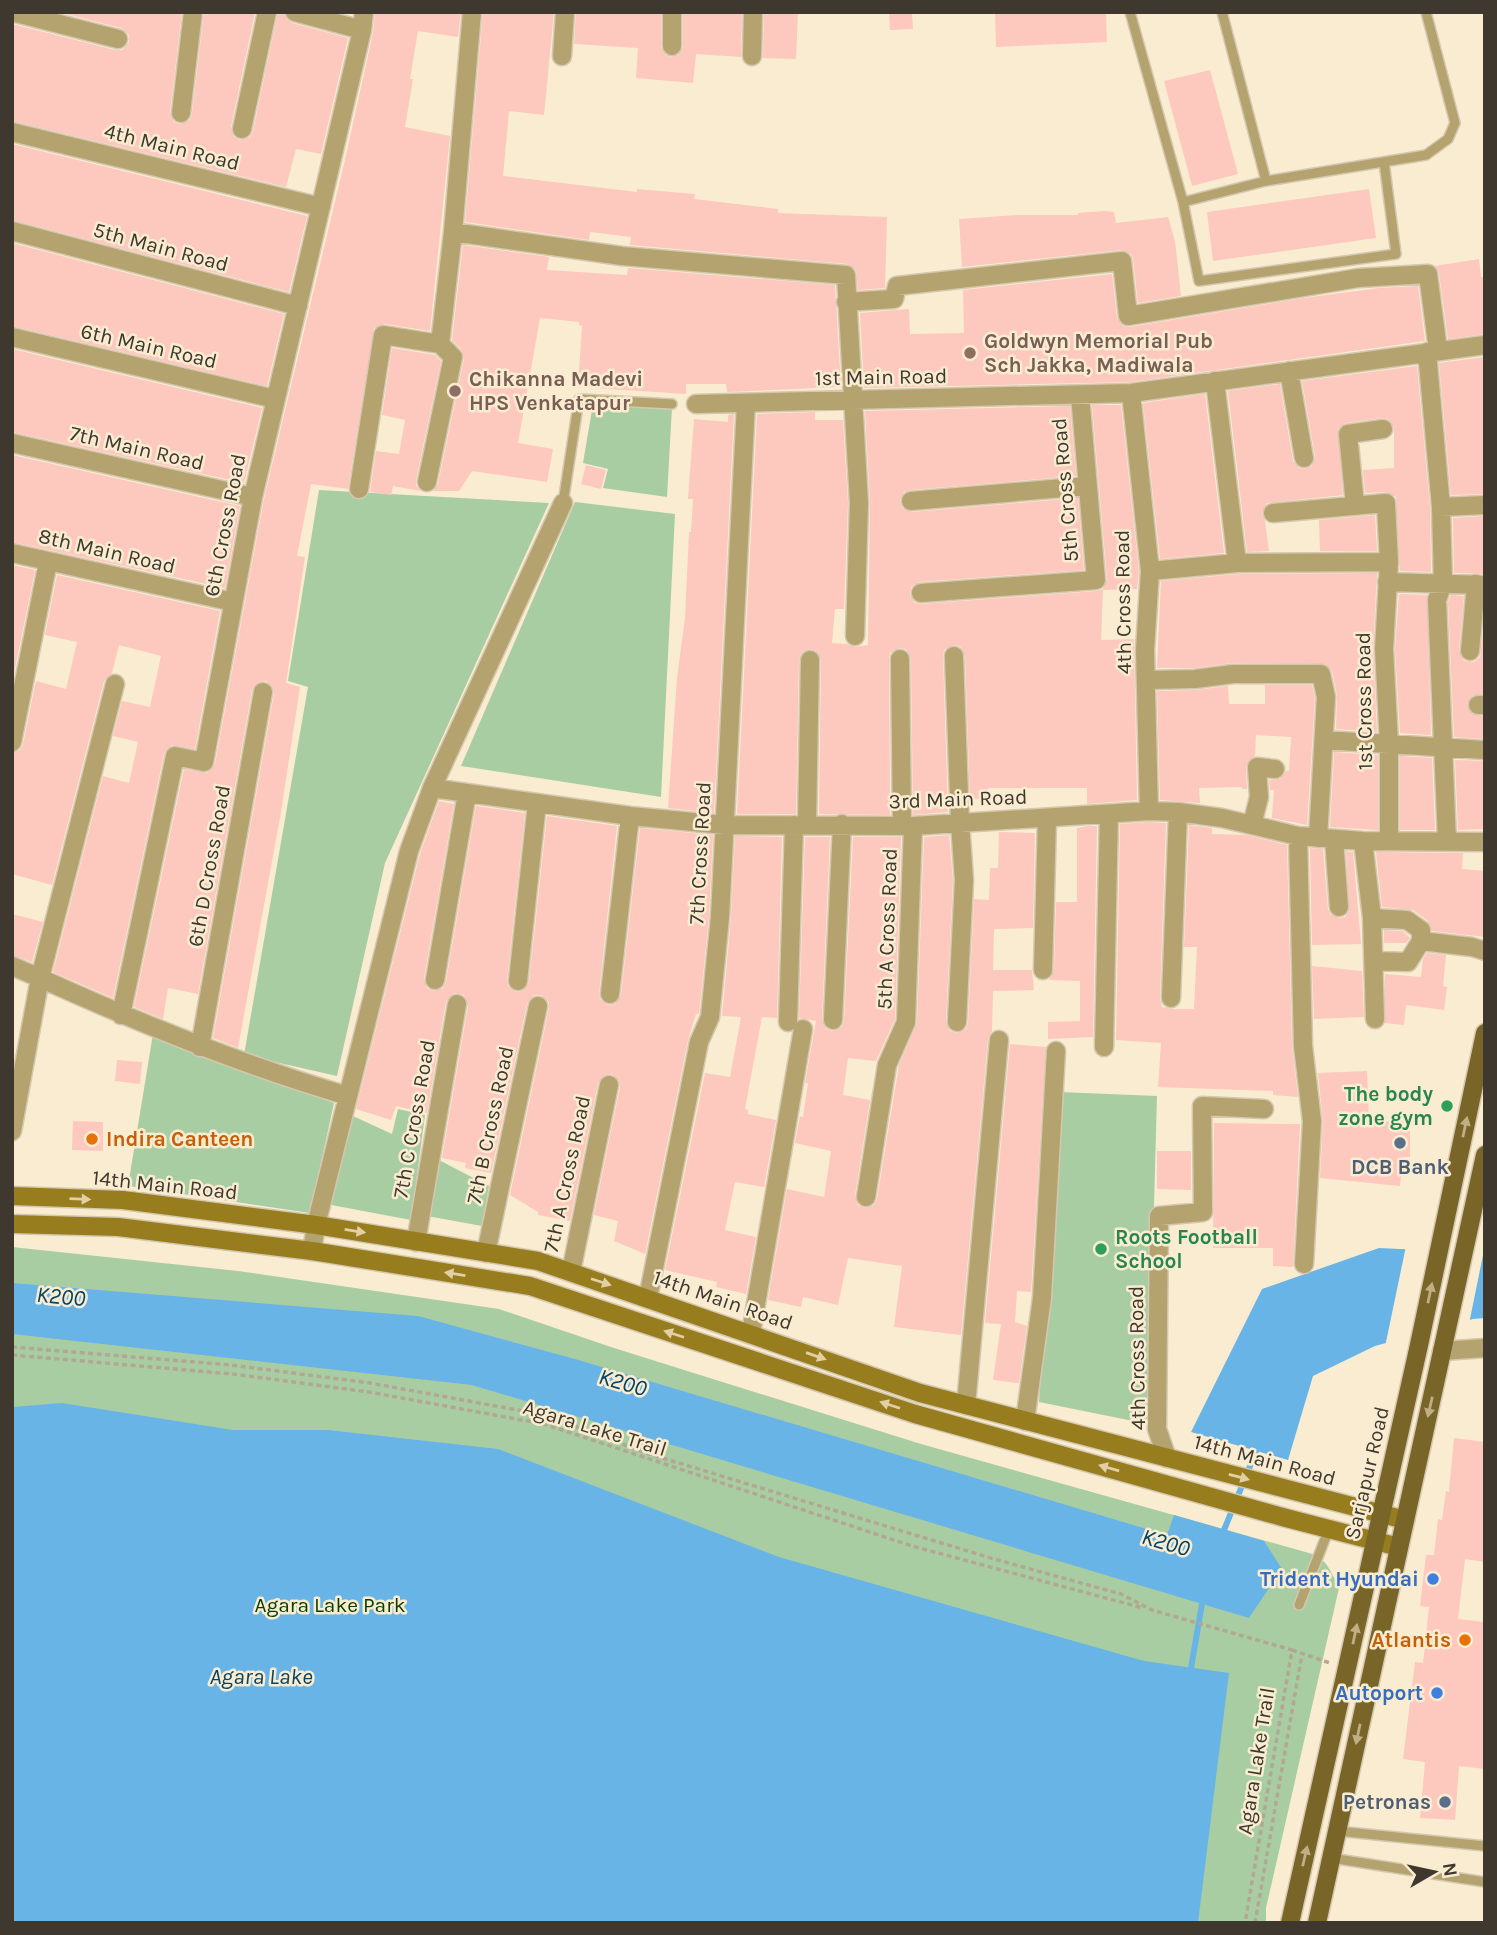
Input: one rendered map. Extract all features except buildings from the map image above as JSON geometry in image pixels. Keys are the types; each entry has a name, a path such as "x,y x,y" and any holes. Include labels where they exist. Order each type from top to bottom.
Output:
{"main road":[{"name":"Sarjapur Road","path":"1290,1923 1419,1345 1485,1033"},
{"path":"1317,1923 1485,1155"},
{"name":"14th Main Road","path":"12,1196 123,1200 316,1225 538,1261 920,1393 1405,1520"},
{"path":"12,1224 118,1227 312,1251 530,1286 915,1413 1174,1487 1399,1547"}],"street":[{"path":"12,12 118,39"},
{"path":"181,113 193,12"},
{"path":"242,129 267,12"},
{"path":"295,12 363,21"},
{"path":"440,344 453,232 472,12"},
{"path":"562,56 565,12"},
{"path":"672,12 672,46"},
{"path":"752,56 753,12"},
{"name":"6th Cross Road","path":"121,1015 175,756 204,762 253,497 363,21"},
{"name":"4th Main Road","path":"12,132 321,207"},
{"name":"5th Main Road","path":"12,231 298,306"},
{"path":"453,232 622,256 846,275 859,503 855,636"},
{"path":"846,302 894,299 897,286 1122,261 1128,316 1358,278 1428,274 1441,507 1443,583 1437,600 1447,841"},
{"path":"359,489 383,335 440,344 453,357 427,482"},
{"name":"6th Main Road","path":"12,337 275,399"},
{"name":"1st Main Road","path":"696,404 1130,393 1485,345"},
{"path":"1289,371 1304,458"},
{"path":"1215,381 1237,563"},
{"name":"4th Cross Road","path":"1130,393 1150,571 1145,650 1149,811"},
{"name":"5th Cross Road","path":"921,593 1096,580 1080,395"},
{"name":"7th Cross Road","path":"648,1298 699,1042 711,1006 725,825 746,403"},
{"path":"1273,513 1355,505 1348,434 1383,429"},
{"name":"7th Main Road","path":"12,443 253,497"},
{"path":"911,501 1087,486"},
{"path":"312,1251 316,1225 410,851 432,788 563,503"},
{"name":"1st Cross Road","path":"1355,505 1385,503 1389,562 1384,649 1389,743 1389,840"},
{"path":"1441,507 1485,505"},
{"name":"8th Main Road","path":"12,553 233,602"},
{"path":"12,742 19,675 48,562"},
{"path":"1150,571 1237,563 1389,562"},
{"path":"1387,582 1480,585 1470,651"},
{"path":"954,656 964,880 957,1022"},
{"name":"5th A Cross Road","path":"866,1196 887,1065 906,1022 907,825 900,659"},
{"path":"751,1333 796,1025 801,824 810,660"},
{"path":"1147,680 1195,679 1233,674 1321,674 1326,697 1326,838 1339,907"},
{"path":"12,1131 40,978 115,684"},
{"name":"6th D Cross Road","path":"200,1047 263,692"},
{"path":"1324,740 1485,750"},
{"path":"1252,825 1259,797 1257,767 1275,769"},
{"name":"3rd Main Road","path":"432,788 630,816 725,825 907,825 1149,811 1222,818 1298,836 1363,841 1485,842"},
{"path":"435,980 467,793"},
{"path":"518,981 537,803"},
{"path":"1171,998 1178,812"},
{"path":"1104,1047 1109,814"},
{"path":"610,994 630,816"},
{"path":"1043,970 1047,818"},
{"path":"834,1020 842,824"},
{"path":"1298,836 1303,1046 1312,1121 1304,1264"},
{"path":"1363,841 1373,918 1375,1018"},
{"path":"1373,918 1408,920 1421,930 1421,941 1408,962 1374,961"},
{"path":"1421,941 1485,951"},
{"path":"12,966 200,1047 282,1077 348,1096"},
{"name":"7th C Cross Road","path":"416,1242 457,1004"},
{"name":"7th B Cross Road","path":"486,1253 538,1006"},
{"path":"966,1405 999,1040"},
{"path":"1025,1421 1042,1298 1056,1051"},
{"name":"7th A Cross Road","path":"571,1272 609,1085"},
{"name":"4th Cross Road","path":"1174,1460 1157,1429 1159,1216 1203,1212 1202,1106 1264,1109"},
{"path":"1443,1346 1485,1348"}],"lane":[{"path":"1130,12 1183,202 1199,281 1396,254 1384,162"},
{"path":"1222,12 1266,181"},
{"path":"1183,202 1266,181 1426,155 1448,139 1455,123 1426,12"},
{"path":"563,503 579,399 672,404"},
{"path":"1299,1605 1329,1529"},
{"path":"1337,1830 1485,1846"},
{"path":"1331,1858 1485,1882"}],"path":[{"path":"12,1347 231,1365 358,1382 545,1415 646,1453 993,1559 1121,1594 1152,1611 1249,1637 1348,1668"},
{"name":"Agara Lake Trail","path":"12,1355 233,1374 369,1392 544,1424 912,1546 1152,1611"},
{"name":"Agara Lake Trail","path":"1245,1923 1292,1650"},
{"path":"1255,1923 1302,1654"}],"green space":[{"path":"593,404 672,407 667,497 603,488 608,469 583,463"},
{"path":"319,490 549,503 385,863 337,1076 244,1055 308,687 288,681"},
{"path":"575,502 675,514 661,797 461,766"},
{"path":"153,1034 334,1103 310,1213 128,1186"},
{"name":"Roots Football School","path":"1060,1092 1157,1096 1148,1424 1039,1402"},
{"path":"398,1109 425,1115 411,1220 326,1204 353,1116 392,1134"},
{"path":"437,1159 489,1186 482,1226 427,1216"},
{"name":"Agara Lake","path":"12,1247 238,1271 499,1309 614,1348 921,1444 1316,1555 1327,1565 1339,1588 1266,1908 1266,1923 12,1923"}],"water":[{"path":"1379,1248 1485,1253 1485,1318 1375,1346 1313,1376 1288,1460 1191,1432 1262,1289"},
{"path":"12,1283 418,1316 575,1359 1167,1535 1174,1515 1264,1541 1282,1569 1249,1618 472,1385 12,1334"},
{"name":"Agara Lake","path":"62,1403 233,1430 328,1430 498,1449 779,1557 1144,1661 1229,1673 1198,1923 12,1923 12,1407"}],"pier":[{"path":"1406,1246 1484,1250 1469,1324 1385,1347"}],"waterway":[{"name":"K200","path":"1222,1535 1259,1444"},
{"name":"K200","path":"1190,1674 1203,1598"}],"place":[{"name":"Goldwyn Memorial Pub Sch Jakka, Madiwala","path":"970,353"},
{"name":"Chikanna Madevi HPS Venkatapur","path":"455,391"},
{"name":"The body zone gym","path":"1447,1106"},
{"name":"Indira Canteen","path":"92,1139"},
{"name":"DCB Bank","path":"1400,1143"},
{"name":"Roots Football School","path":"1101,1249"},
{"name":"Trident Hyundai","path":"1433,1579"},
{"name":"Atlantis","path":"1465,1640"},
{"name":"Autoport","path":"1437,1693"},
{"name":"Petronas","path":"1445,1802"}],"park label":[{"name":"Agara Lake Park","path":"330,1605"}]}
